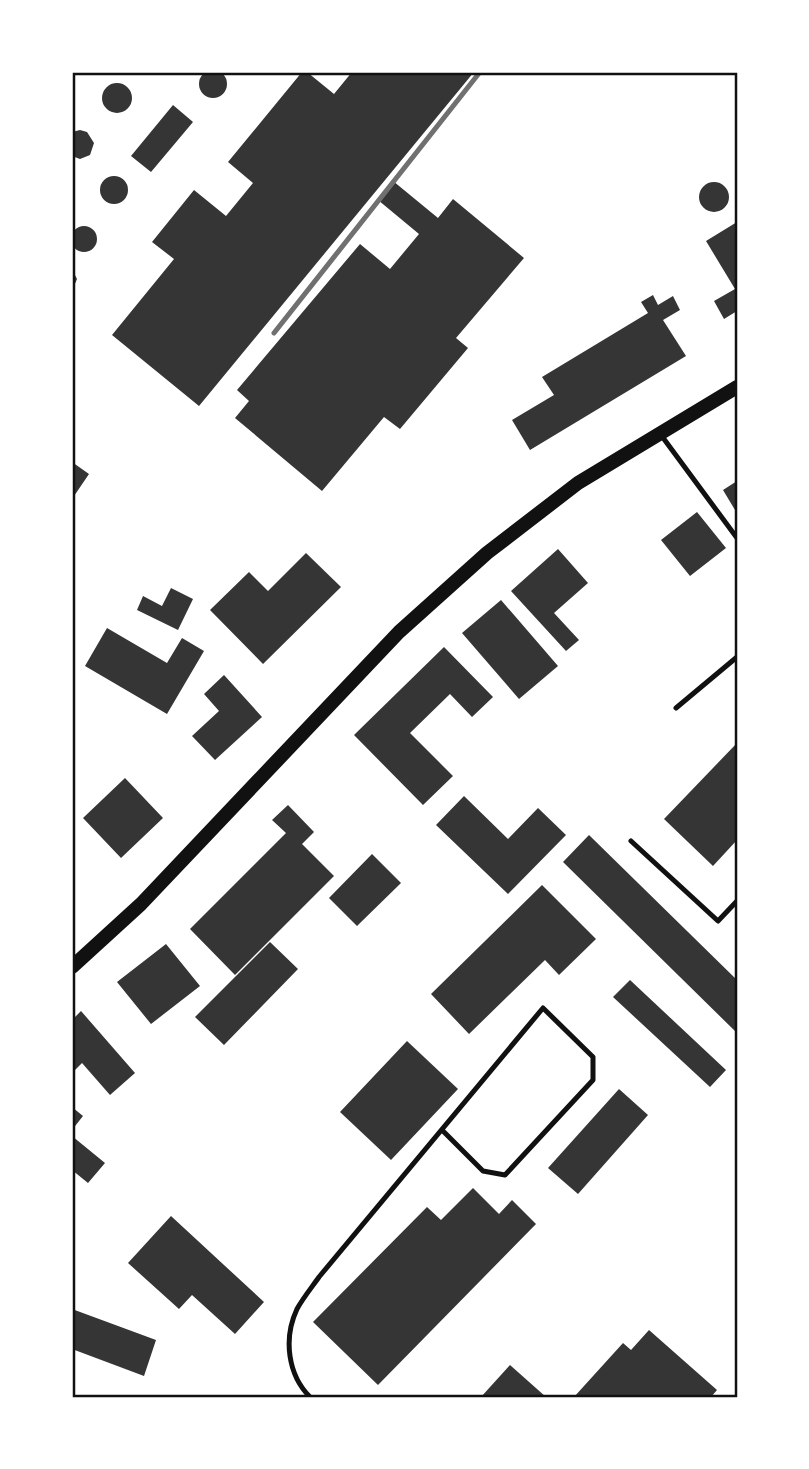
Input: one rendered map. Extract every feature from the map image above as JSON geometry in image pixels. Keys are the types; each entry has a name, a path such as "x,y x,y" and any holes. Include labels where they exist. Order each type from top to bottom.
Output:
{"main road":[{"path":"72,967 141,904 398,632 487,553 578,484 737,387"}],"lane":[{"path":"661,435 737,537"},
{"path":"676,708 737,657"},
{"path":"631,841 718,921 737,901"},
{"path":"310,1397 296,1383 289,1353 296,1311 319,1277 544,1008 593,1057 593,1080 505,1175 482,1171 442,1130"}],"building":[{"path":"213,70 223,74 227,84 223,94 213,98 203,94 199,84 203,74"},
{"path":"302,72 307,72 334,94 352,72 474,72 199,406 112,335 174,259 152,242 194,190 226,216 253,183 228,162"},
{"path":"117,83 127,88 132,98 127,108 117,113 107,108 102,98 107,88"},
{"path":"173,105 193,122 151,172 131,156"},
{"path":"72,132 87,132 94,143 90,155 80,159 72,156"},
{"path":"114,176 124,180 128,190 124,200 114,204 104,200 100,190 104,180"},
{"path":"393,181 438,218 453,199 524,258 456,338 468,348 400,429 384,417 322,491 235,418 249,401 237,390 360,244 390,269 419,234 378,200"},
{"path":"714,182 724,187 729,197 724,207 714,212 704,207 699,197 704,187"},
{"path":"737,222 737,311 724,319 714,301 735,289 706,241"},
{"path":"84,226 93,230 97,239 93,248 84,252 75,248 71,239 75,230"},
{"path":"72,269 77,279 72,291"},
{"path":"653,295 658,305 673,296 680,310 663,320 686,356 530,450 512,420 554,395 542,377 648,313 641,302"},
{"path":"72,462 89,474 72,499"},
{"path":"737,481 737,508 735,510 723,490"},
{"path":"697,512 726,548 690,576 661,540"},
{"path":"558,549 588,583 554,613 579,640 566,651 511,591"},
{"path":"306,553 341,587 263,664 210,610 249,572 268,591"},
{"path":"171,588 193,599 178,630 137,610 143,596 162,606"},
{"path":"501,600 558,666 519,699 462,633"},
{"path":"107,628 167,663 182,638 204,651 167,714 85,666"},
{"path":"444,647 493,697 472,717 450,694 410,733 453,776 423,805 354,735"},
{"path":"224,675 262,717 215,760 192,736 219,711 204,694"},
{"path":"737,743 737,840 713,866 664,819"},
{"path":"125,778 163,818 121,858 83,818"},
{"path":"464,796 508,839 538,808 566,835 508,894 436,825"},
{"path":"288,805 314,832 302,844 334,876 235,975 190,929 286,833 272,820"},
{"path":"589,835 737,980 737,1033 563,862"},
{"path":"372,854 401,883 357,926 329,898"},
{"path":"542,885 596,939 559,975 545,960 469,1034 431,994"},
{"path":"270,942 298,969 224,1045 195,1017"},
{"path":"166,944 200,986 151,1024 117,982"},
{"path":"630,980 726,1070 710,1087 613,997"},
{"path":"81,1011 135,1073 110,1095 82,1063 72,1073 72,1020"},
{"path":"407,1041 458,1089 391,1160 340,1112"},
{"path":"619,1089 648,1115 578,1194 548,1168"},
{"path":"72,1107 83,1116 72,1130"},
{"path":"72,1136 105,1163 88,1183 72,1170"},
{"path":"473,1188 499,1214 512,1200 536,1224 378,1385 313,1322 427,1207 441,1220"},
{"path":"171,1216 264,1302 235,1334 192,1295 179,1309 128,1263"},
{"path":"72,1309 156,1340 144,1376 72,1349"},
{"path":"649,1330 717,1390 711,1397 574,1397 623,1343 631,1350"},
{"path":"510,1365 546,1397 481,1397"}],"railway":[{"path":"274,333 480,72"}]}
